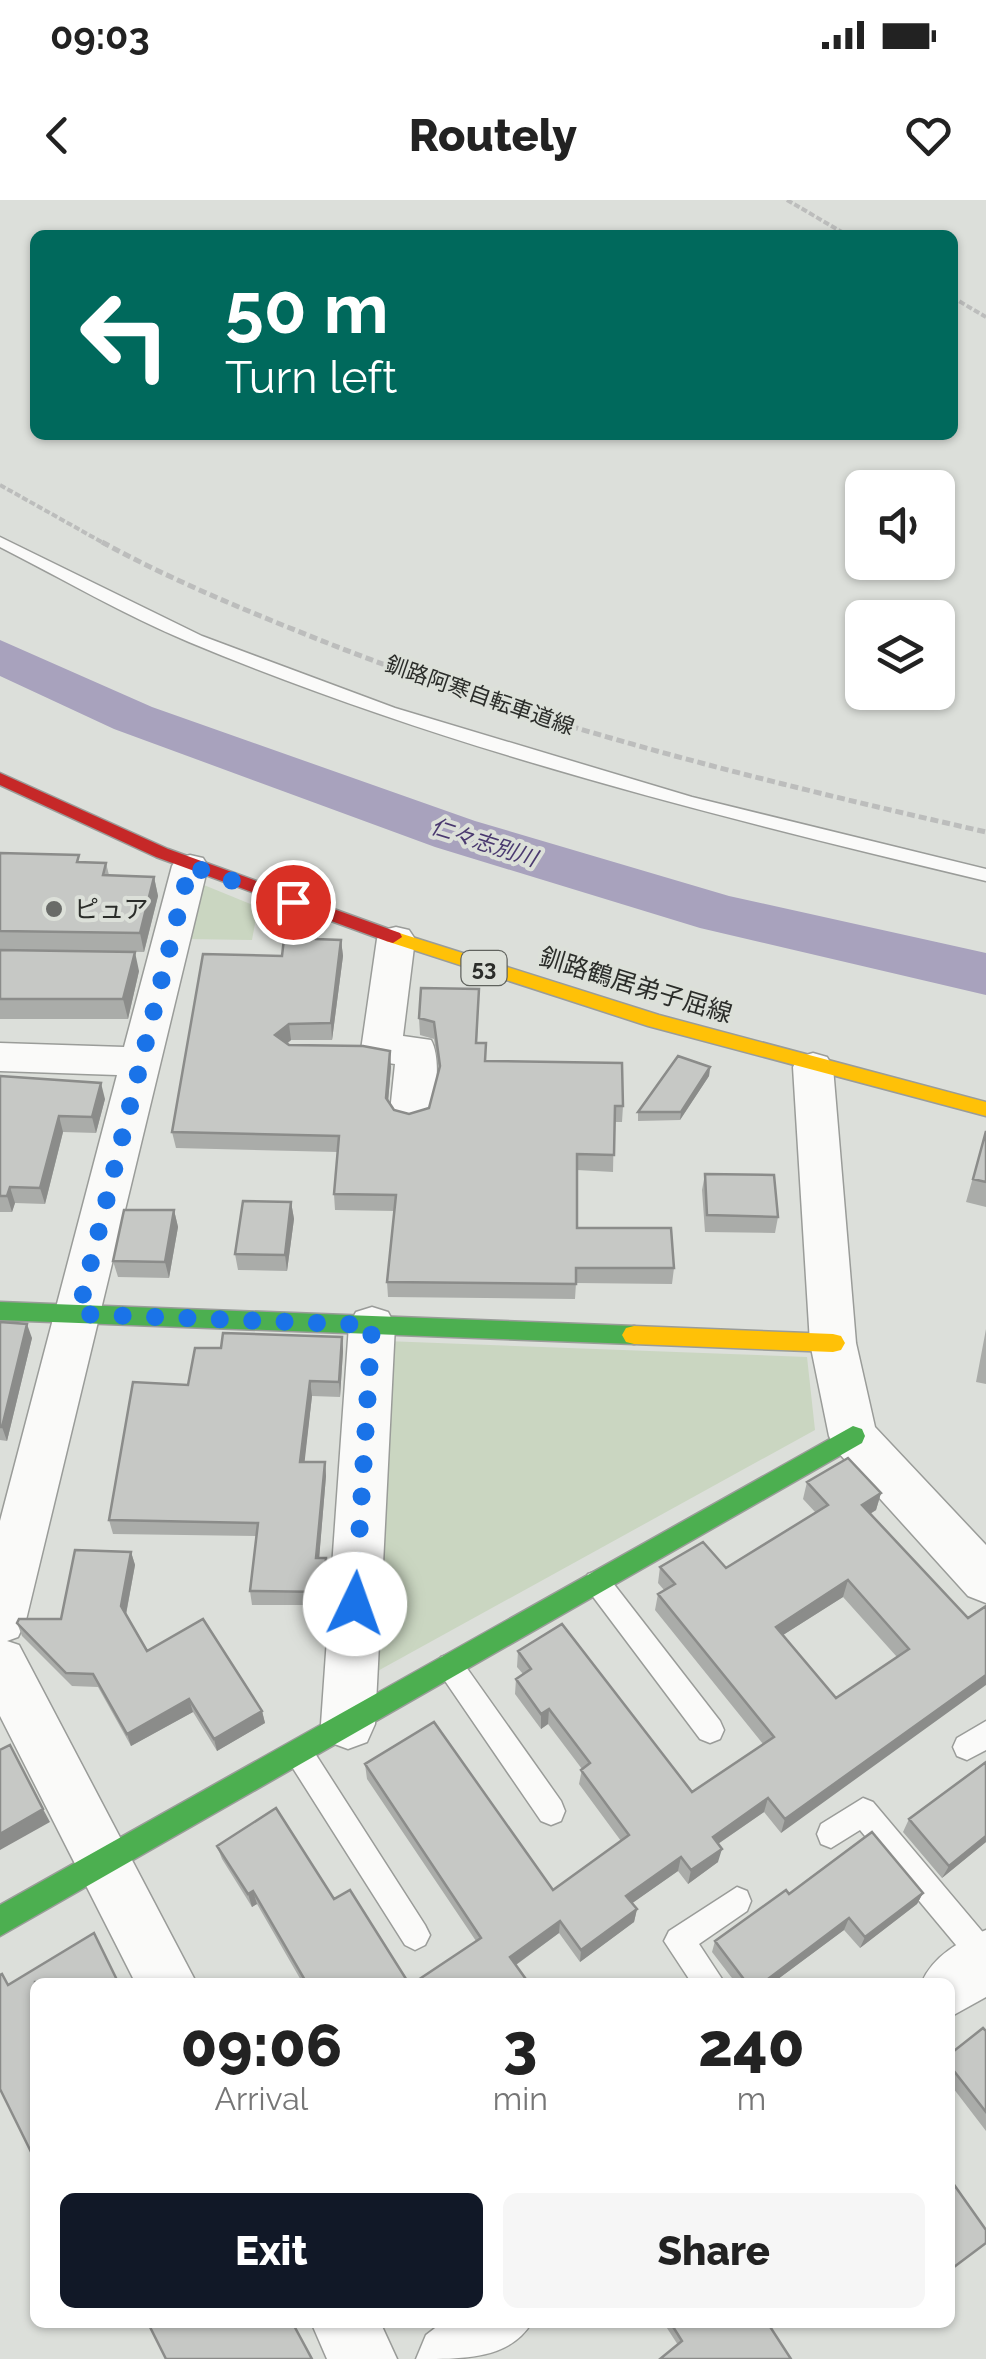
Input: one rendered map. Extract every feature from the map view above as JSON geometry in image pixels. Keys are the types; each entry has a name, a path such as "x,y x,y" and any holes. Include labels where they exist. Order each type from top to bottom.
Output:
{"street":[{"name":"釧路鶴居弟子屈線","path":"0,778 190,866 396,939 813,1066 986,1109"},
{"path":"0,1620 141,1062 156,962 190,866"},
{"path":"396,939 372,1050 417,1050 412,1112"},
{"path":"0,1057 141,1062"},
{"path":"813,1066 833,1342 854,1436 986,1580"},
{"path":"0,1311 833,1342"},
{"path":"348,1724 372,1325"},
{"path":"0,1921 854,1436"},
{"path":"0,1662 164,1978"},
{"path":"955,1983 986,1959"},
{"path":"347,2328 363,2359"},
{"path":"450,2359 490,2328"}],"lane":[{"path":"0,541 193,638 336,693 742,816 986,875"},
{"path":"597,1582 710,1730"},
{"path":"450,1666 551,1811"},
{"path":"298,1752 415,1935"},
{"path":"831,1834 863,1812 986,1959"},
{"path":"706,1978 680,1941 737,1901"}],"path":[{"path":"788,200 839,230"},
{"path":"958,301 986,317"},
{"name":"釧路阿寒自転車道線","path":"0,484 110,546 215,595 440,683 686,761 986,832"}],"green space":[{"path":"199,883 258,907 252,940 186,939"},
{"path":"385,1341 807,1357 815,1430 365,1678"}],"building":[{"path":"0,853 79,855 77,862 106,863 103,875 154,877 140,933 0,931"},
{"path":"285,930 318,930 316,939 341,940 331,1023 289,1024 275,1035 289,1045 363,1046 390,1051 386,1098 394,1110 409,1114 429,1108 440,1066 434,1022 419,1018 421,988 479,989 476,1043 486,1043 485,1061 622,1063 623,1106 615,1106 614,1155 577,1154 577,1228 671,1228 674,1268 576,1268 576,1284 387,1282 396,1195 334,1194 339,1136 172,1132 203,954 282,956"},
{"path":"0,950 135,952 123,999 0,999"},
{"path":"678,1056 710,1067 681,1112 638,1112"},
{"path":"0,1076 101,1083 92,1117 59,1116 40,1188 10,1187 7,1196 0,1196"},
{"path":"986,1131 986,1182 973,1179"},
{"path":"705,1174 774,1175 778,1217 707,1215"},
{"path":"243,1201 291,1202 285,1255 235,1254"},
{"path":"124,1210 174,1210 165,1262 113,1261"},
{"path":"0,1322 27,1324 2,1427 0,1427"},
{"path":"223,1333 342,1337 339,1382 310,1381 300,1462 325,1462 316,1558 326,1558 324,1592 250,1591 258,1523 109,1520 133,1382 188,1385 195,1348 221,1348"},
{"path":"848,1458 881,1493 862,1505 968,1618 986,1606 986,1675 785,1819 768,1798 713,1837 722,1849 691,1870 681,1857 626,1896 637,1909 581,1950 560,1921 510,1957 525,1978 421,1978 481,1938 365,1764 434,1722 553,1890 629,1835 581,1770 590,1763 549,1709 541,1714 516,1679 531,1669 518,1651 562,1624 692,1792 774,1737 658,1594 675,1584 660,1567 703,1542 726,1568 828,1505 807,1482","holes":["848,1580 909,1649 836,1698 776,1627"]},
{"path":"75,1550 131,1552 121,1606 147,1651 203,1619 262,1711 214,1739 189,1699 127,1734 93,1674 66,1673 17,1623 19,1619 61,1619"},
{"path":"10,1745 43,1809 0,1834 0,1750"},
{"path":"986,1762 986,1836 949,1866 909,1819"},
{"path":"276,1808 334,1899 350,1890 405,1978 304,1978 253,1891 248,1894 217,1846"},
{"path":"872,1832 923,1893 865,1937 849,1918 769,1978 743,1978 715,1941 786,1890 789,1894"},
{"path":"94,1933 116,1978 30,1978 30,2150 0,2089 0,1975 8,1985"},
{"path":"983,2028 986,2031 986,2112 955,2072 955,2050"},
{"path":"955,2186 986,2230 986,2243 955,2266"},
{"path":"150,2328 295,2328 312,2359 166,2359"},
{"path":"674,2328 771,2328 791,2359 660,2359 682,2341"}],"waterway":[{"name":"仁々志別川","path":"0,656 133,718 455,834 721,914 986,974"}],"traffic: fast":[{"path":"0,1311 634,1335"},
{"path":"0,1921 853,1436"}],"traffic: slow":[{"path":"393,937 655,1021 986,1109"},
{"path":"634,1335 833,1343"}],"traffic: jam":[{"path":"0,778 162,853 393,937"}],"place":[{"name":"ピュア","path":"54,909"}],"route":[{"path":"293,902 190,866 78,1314 372,1325 355,1604"}]}
